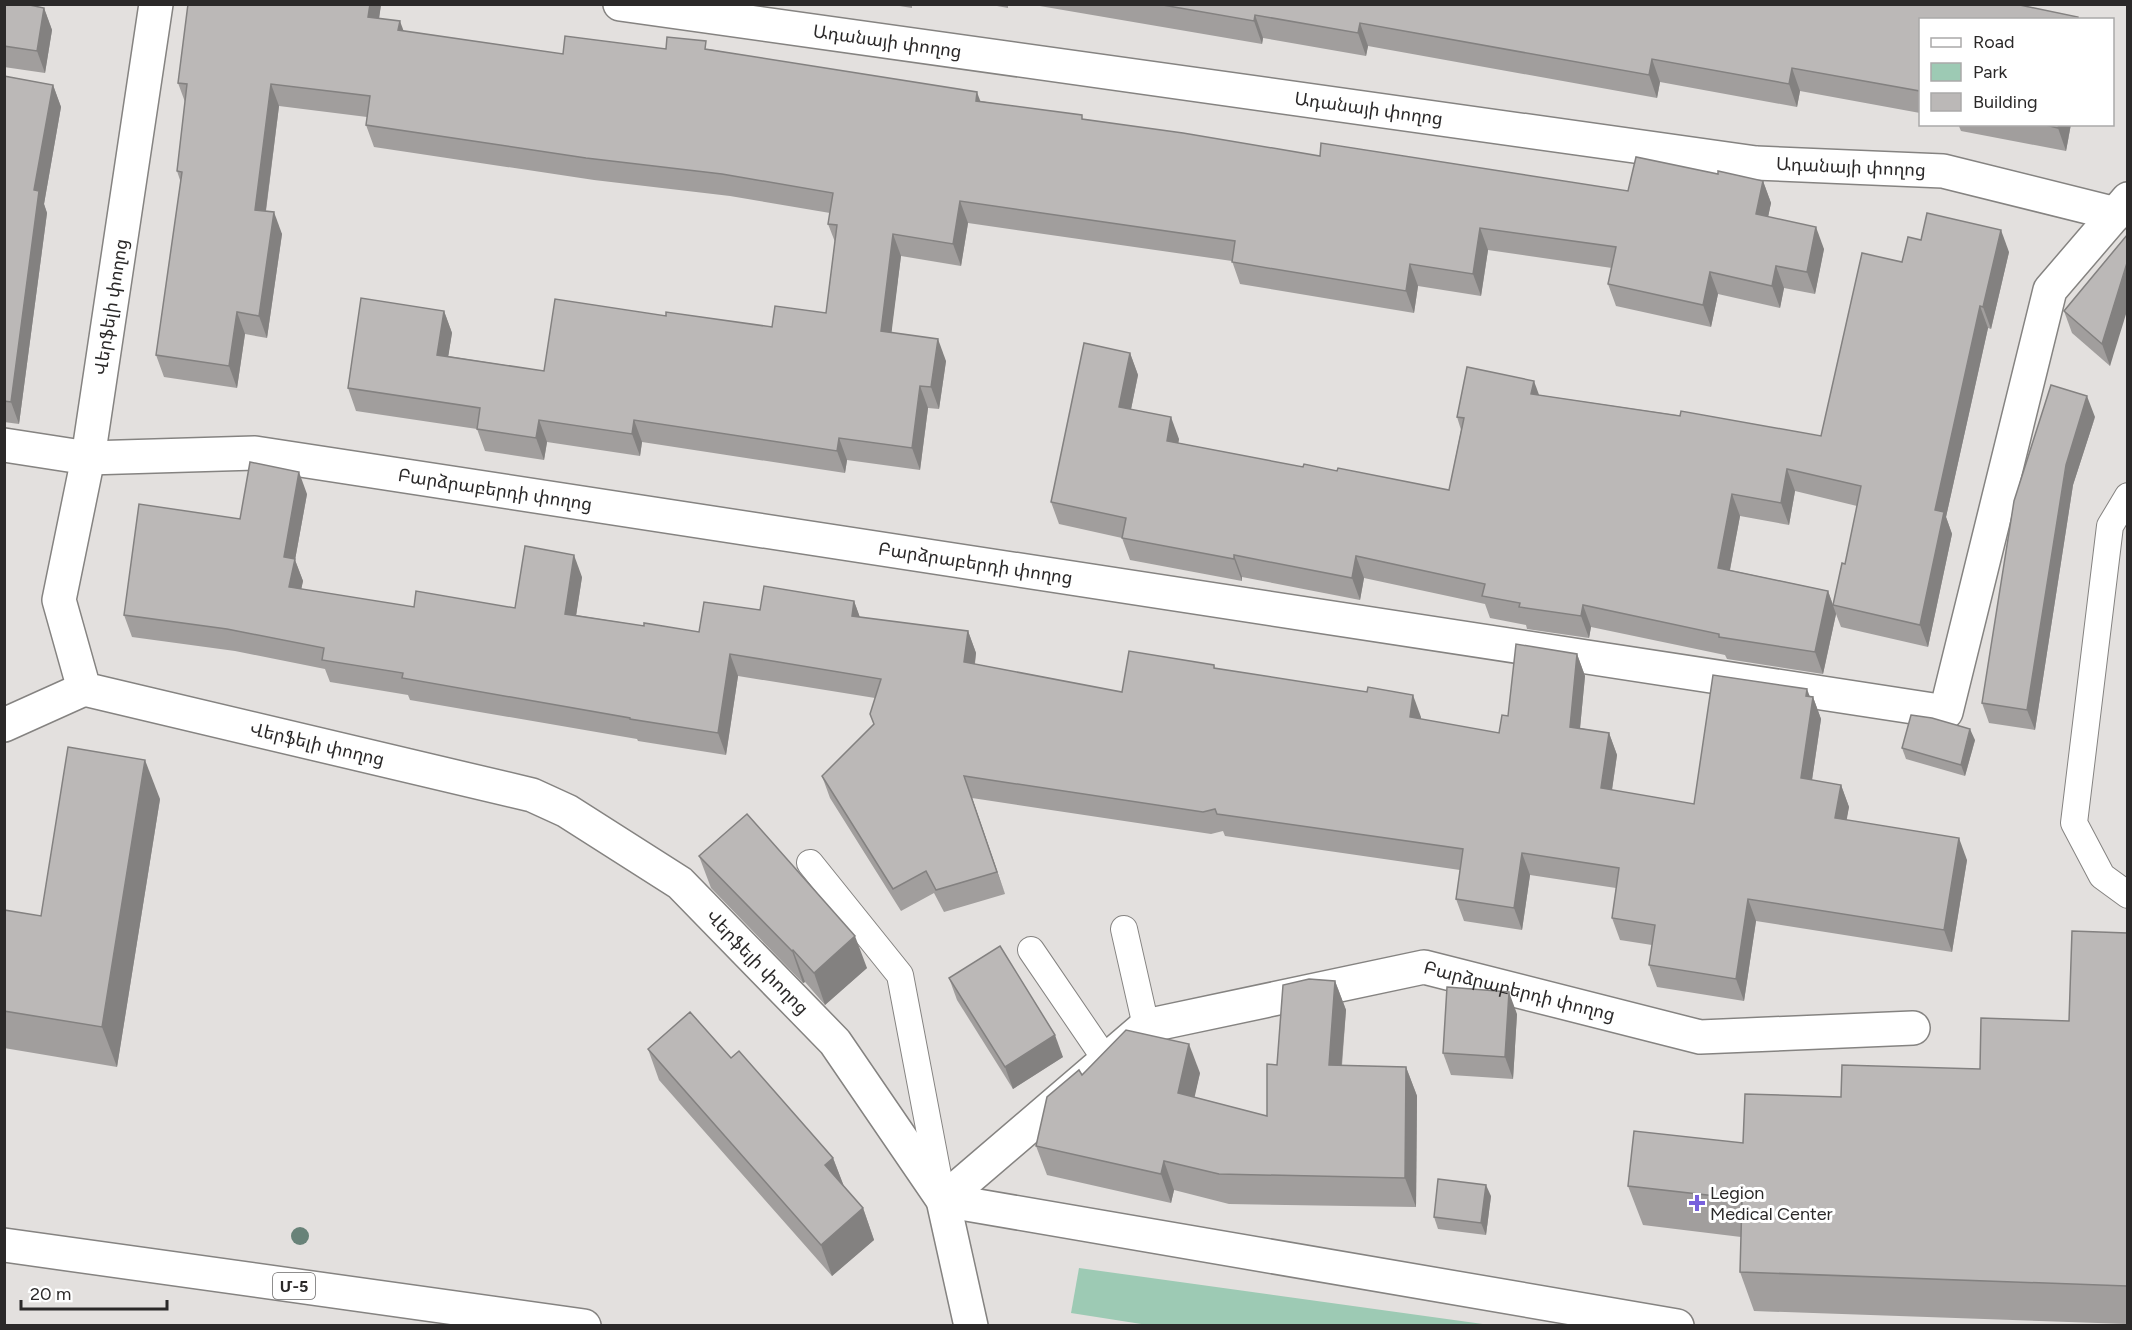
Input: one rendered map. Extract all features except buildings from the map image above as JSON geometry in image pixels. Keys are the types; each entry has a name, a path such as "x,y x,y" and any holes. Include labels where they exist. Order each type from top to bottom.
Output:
{"main road":[{"name":"Վերֆելի փողոց","path":"156,4 88,458 59,600 84,689 532,795 567,812 680,882 836,1042 942,1200 971,1326"},
{"name":"Ադանայի փողոց","path":"620,4 1756,163 1943,171 2122,206"},
{"name":"Բարձրաբերդի փողոց","path":"4,445 88,458 255,453 1946,712 2050,290 2122,206"},
{"path":"4,725 84,689"},
{"name":"Բարձրաբերդի փողոց","path":"942,1200 1146,1026 1424,967 1700,1037 1912,1028"},
{"path":"942,1200 1677,1326"},
{"name":"Մ-5","path":"4,1245 584,1326"}],"lane":[{"path":"2127,496 2110,526 2074,823 2102,876 2127,895"},
{"path":"810,863 900,975 942,1200"},
{"path":"1124,929 1146,1026"},
{"path":"1031,950 1106,1060"}],"green space":[{"path":"1079,1268 1490,1325 1154,1326 1071,1313"}],"place":[{"name":"Legion Medical Center","path":"1697,1203"}]}
